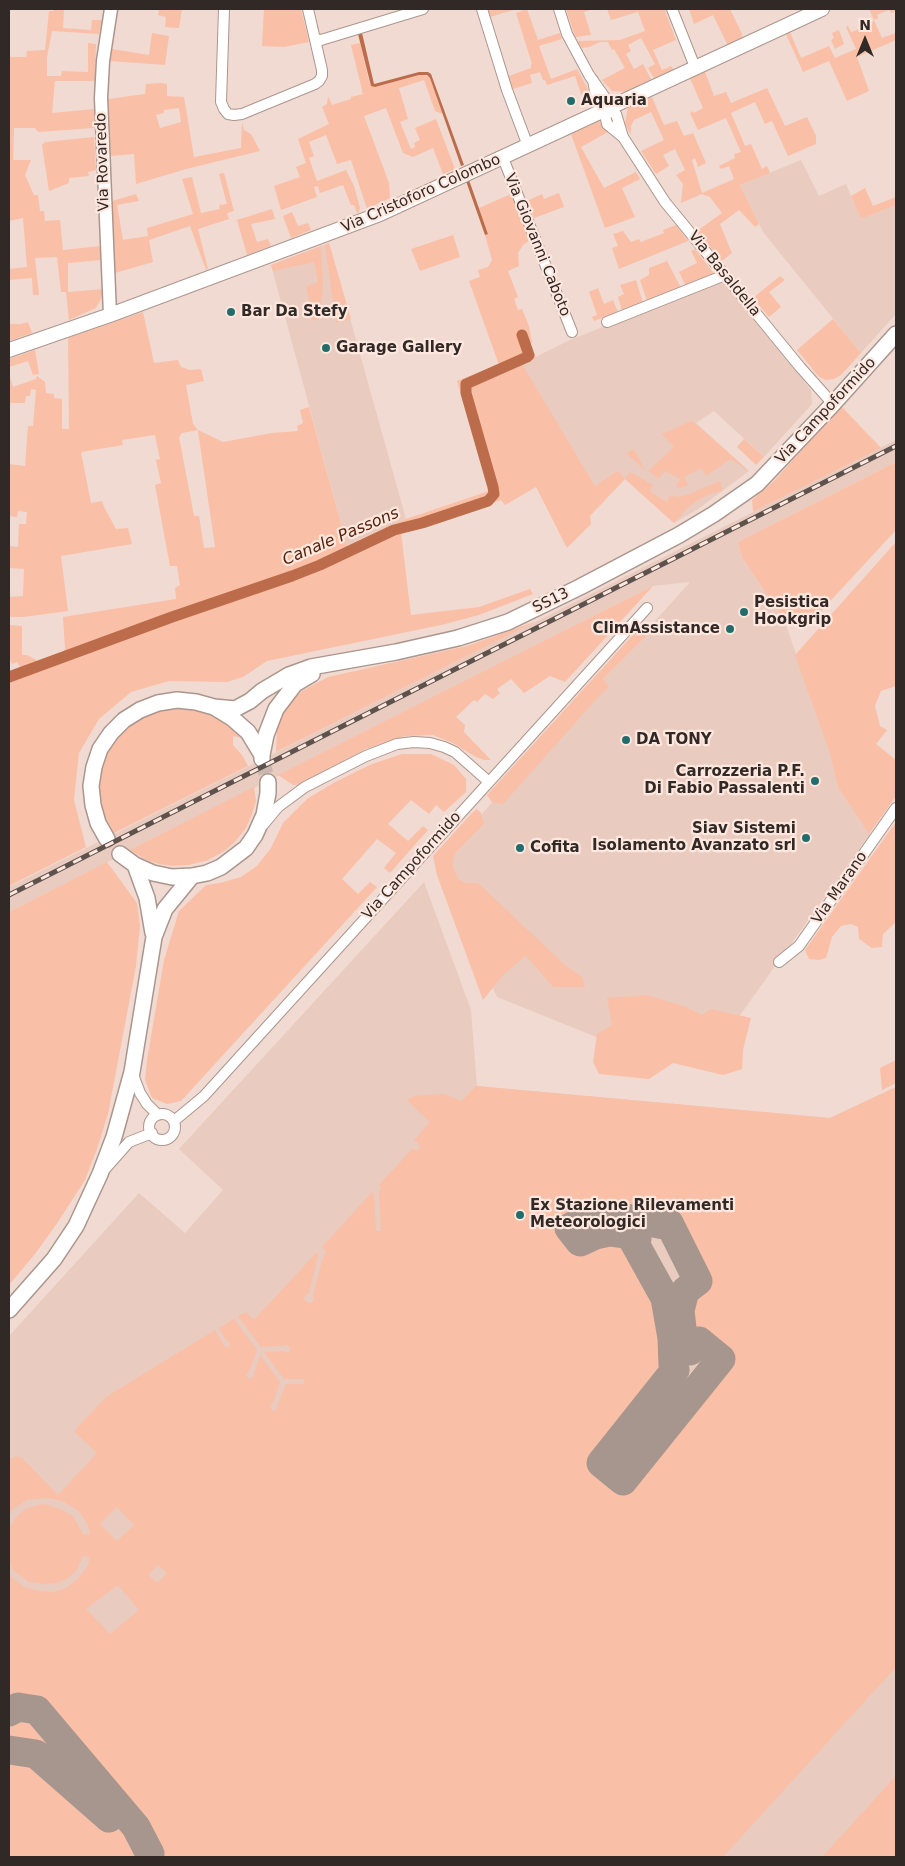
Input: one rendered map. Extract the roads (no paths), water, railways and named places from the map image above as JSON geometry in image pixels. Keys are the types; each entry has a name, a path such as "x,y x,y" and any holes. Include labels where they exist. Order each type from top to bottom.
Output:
{"main road":[{"name":"Via Cristoforo Colombo","path":"9,350 110,315 380,214 822,9"},
{"name":"Via Campoformido","path":"754,487 896,334"},
{"name":"SS13","path":"107,839 98,823 93,805 91,786 94,767 100,749 111,734 124,720 140,710 158,703 177,700 236,709 250,702 262,691 289,675 311,667 458,638 508,622 679,535 754,487"},
{"name":"SS13","path":"214,707 232,718 248,732 262,757 270,723 276,708 295,684 328,664"},
{"path":"120,854 135,865 153,873 172,877 207,873 221,867 246,848 255,835 264,815 268,782"},
{"path":"135,865 147,898 154,937"},
{"path":"9,1310 54,1259 76,1226 100,1174 117,1129 132,1072 154,937 165,909 192,876"}],"street":[{"name":"Via Rovaredo","path":"110,315 101,98 103,61 111,9"},
{"path":"224,9 221,102 228,114 234,115 242,114 315,84 322,76 308,9"},
{"path":"315,39 321,40 423,9"},
{"path":"482,9 507,90 528,146"},
{"name":"Via Basaldella","path":"559,9 567,34 592,80 597,102 606,110 616,114 623,137 665,202 800,367 833,404"},
{"path":"672,9 695,67"},
{"name":"Via Giovanni Caboto","path":"503,158 572,332"},
{"name":"Via Basaldella","path":"607,322 725,275"},
{"name":"Via Campoformido","path":"152,1133 159,1139 169,1138 175,1130 174,1121 204,1096 647,608"},
{"path":"255,835 278,807 305,786 366,756 397,744 430,743 454,752 489,782"},
{"name":"Via Marano","path":"779,962 798,946 896,808"},
{"path":"132,1072 140,1093 147,1104 158,1115"},
{"path":"100,1174 129,1142 152,1133 150,1129 151,1121 158,1115 165,1114 174,1121"}],"waterway":[{"name":"Canale Passons","path":"9,677 172,617 292,576 394,530 422,523 488,501 494,494 493,487 466,393 466,384 527,357 529,355 522,335"}],"tunnel":[{"path":"262,759 268,782"}],"railway":[{"path":"9,895 896,446"}],"place":[{"name":"Aquaria","path":"571,101"},
{"name":"Bar Da Stefy","path":"231,312"},
{"name":"Garage Gallery","path":"326,348"},
{"name":"Pesistica Hookgrip","path":"744,612"},
{"name":"ClimAssistance","path":"730,629"},
{"name":"DA TONY","path":"626,740"},
{"name":"Carrozzeria P.F. Di Fabio Passalenti","path":"815,781"},
{"name":"Siav Sistemi Isolamento Avanzato srl","path":"806,838"},
{"name":"Cofita","path":"520,848"},
{"name":"Ex Stazione Rilevamenti Meteorologici","path":"520,1215"}]}
